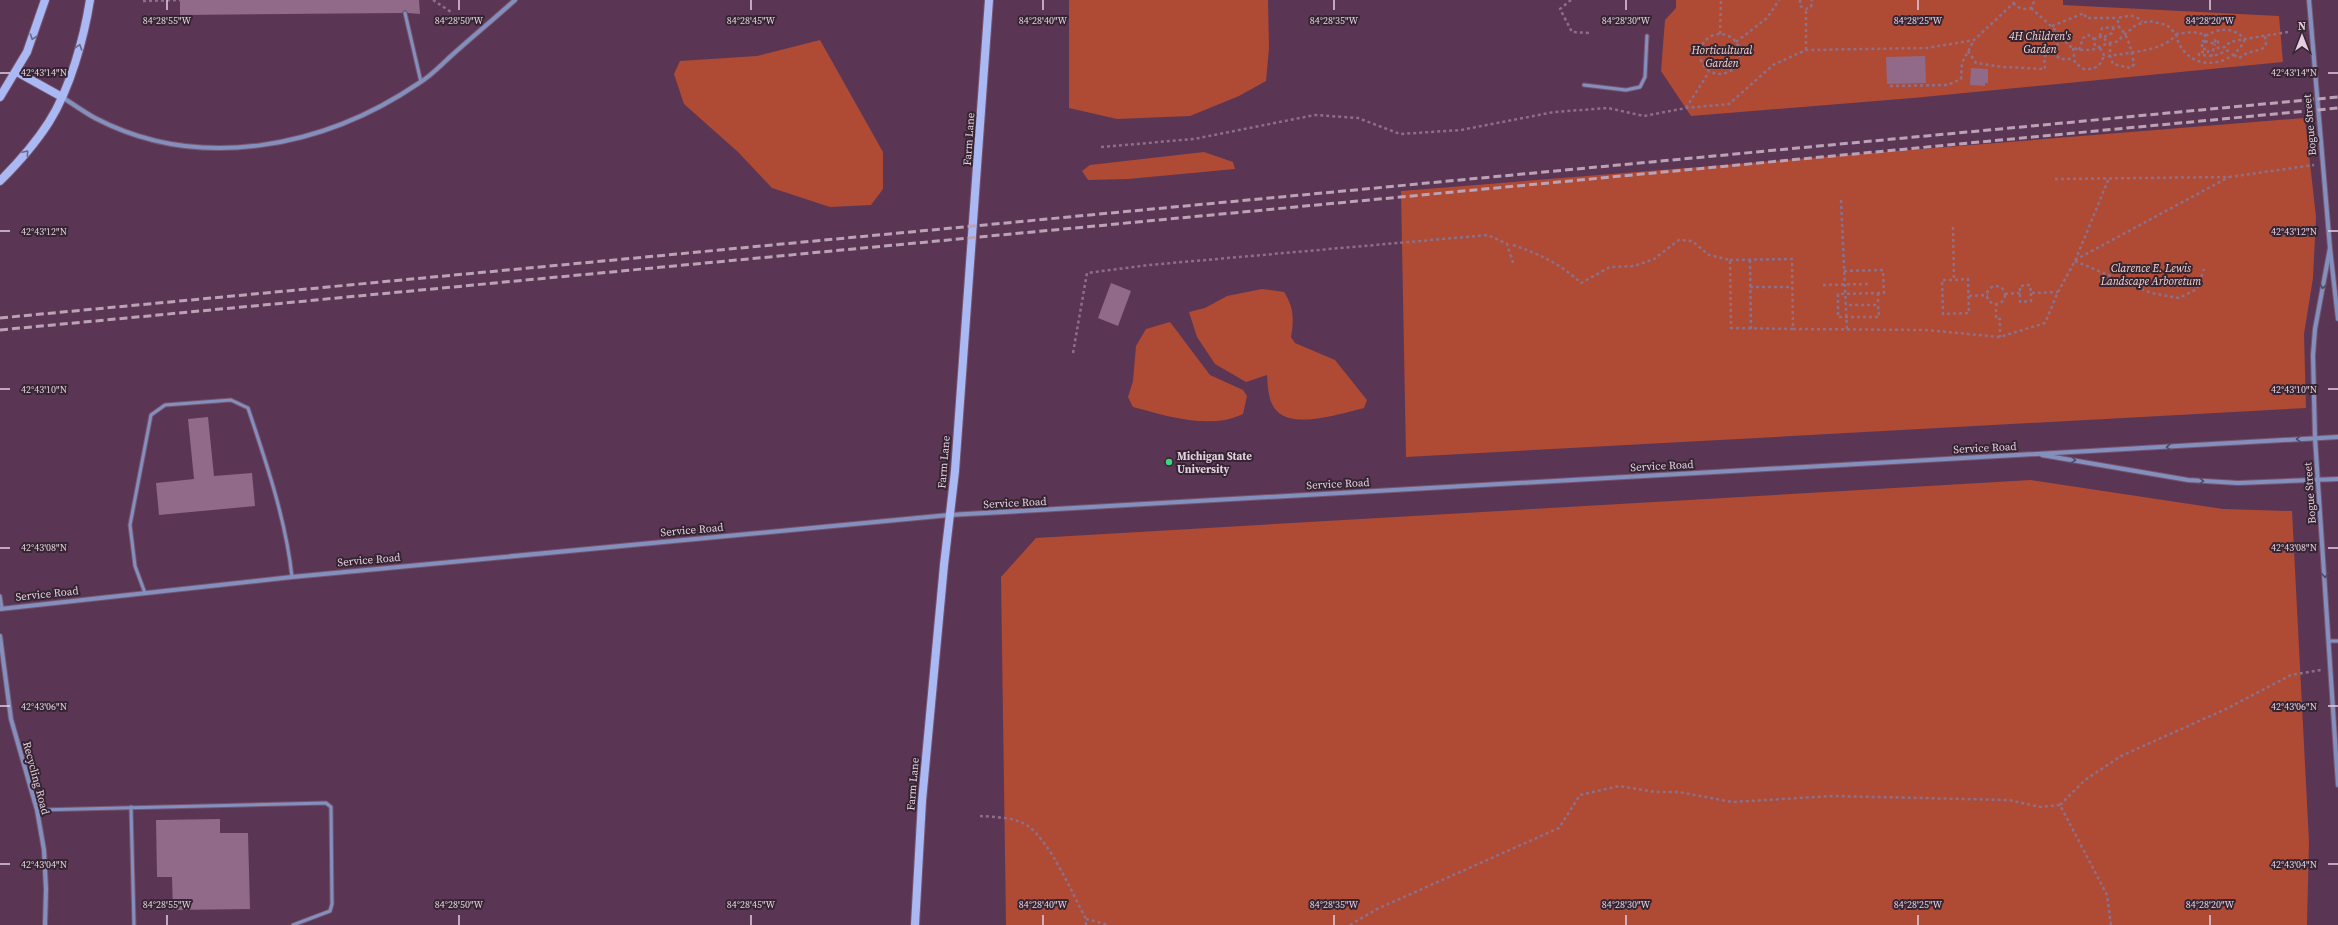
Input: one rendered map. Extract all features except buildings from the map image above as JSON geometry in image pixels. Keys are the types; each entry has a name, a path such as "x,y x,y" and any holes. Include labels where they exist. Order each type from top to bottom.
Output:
{"street":[{"path":"0,98 17,72 27,52 45,0"},
{"path":"0,181 34,143 50,121 62,97 82,36 90,0"},
{"path":"17,72 62,97 95,118 146,138 173,144 228,148 284,142 338,126 395,99 421,82 515,0"},
{"name":"Farm Lane","path":"914,925 922,801 949,515 955,471 989,0"},
{"name":"Bogue Street","path":"2309,0 2322,164 2338,319"},
{"name":"Bogue Street","path":"2330,248 2315,329 2315,438 2332,668 2338,785"},
{"name":"Service Road","path":"1,608 292,577 949,515 2338,437"},
{"name":"Service Road","path":"2034,454 2188,480 2238,483 2338,479"},
{"name":"Recycling Road","path":"0,636 11,719 37,810 44,850 46,881 45,925"}],"lane":[{"path":"405,13 421,82"},
{"path":"1584,85 1626,90 1640,87 1645,77 1647,36"},
{"path":"145,593 135,566 130,526 151,415 165,405 231,400 248,408 263,450 289,551 292,577"},
{"path":"0,596 1,608"},
{"path":"2330,641 2338,641"},
{"path":"37,810 326,803 331,807 332,904 330,911 294,925"},
{"path":"131,807 134,925"}],"path":[{"path":"143,1 180,0"},
{"path":"433,0 451,12"},
{"path":"1571,0 1560,9 1572,32 1591,33"},
{"path":"1720,34 1721,0"},
{"path":"1736,42 1767,18 1779,0"},
{"path":"1800,0 1800,6 1806,9"},
{"path":"1806,9 1811,7 1812,0"},
{"path":"1890,86 1948,85 1961,79 1962,63 1974,40 2017,0"},
{"path":"2031,8 2035,0"},
{"path":"2013,3 2021,9 2031,8 2052,26 2063,40 2073,48 2079,50 2096,49 2109,43 2116,42 2142,22 2161,22 2176,34 2178,42 2187,55 2200,62 2214,62 2234,55 2245,39"},
{"path":"1806,9 1806,50"},
{"path":"2052,26 2084,13 2086,18 2118,18 2130,15 2136,16 2142,22"},
{"path":"2100,36 2104,37 2109,43 2110,56 2115,65 2121,64 2131,68 2134,64 2131,51 2126,34 2118,26 2118,18"},
{"path":"2094,40 2100,36 2102,28 2118,26"},
{"path":"2104,37 2112,33 2114,27"},
{"path":"2176,34 2194,32 2208,35 2222,29 2230,30 2245,39"},
{"path":"2214,62 2212,56 2215,40 2218,40 2218,48 2225,47 2230,42 2288,32"},
{"path":"1720,34 1728,35 1736,42 1740,56 1735,69 1723,74 1710,72 1701,62 1700,49 1706,40 1720,34"},
{"path":"2104,56 2163,46 2173,39 2176,34"},
{"path":"2205,34 2205,46"},
{"path":"2079,50 2085,36 2090,36 2094,40 2096,49"},
{"path":"2234,55 2239,58 2247,53 2262,50 2266,44 2265,36"},
{"path":"1101,147 1194,139 1315,115 1358,118 1400,134 1461,130 1554,112 1608,108 1644,116 1686,108 1729,104 1773,65 1806,50 1927,48 1974,40"},
{"path":"1968,51 1976,63 2003,68 2045,69 2044,57 2063,40"},
{"path":"2205,41 2202,41 2202,49 2208,49 2208,52 2199,52 2199,55 2212,56 2229,50"},
{"path":"2205,41 2215,44"},
{"path":"2073,48 2074,59 2079,67 2090,69 2100,65 2104,56"},
{"path":"2100,48 2104,56"},
{"path":"2051,50 2060,59 2074,59"},
{"path":"1686,108 1710,72"},
{"path":"2055,179 2229,177 2322,164"},
{"path":"2075,261 2229,177"},
{"path":"1730,260 1730,328 1846,331 1926,330 2000,336 2045,323 2058,292 2075,261 2109,178"},
{"path":"1841,200 1844,285 1846,294 1846,331"},
{"path":"1953,227 1954,280"},
{"path":"1073,353 1087,273 1157,264 1488,235 1507,244 1514,266"},
{"path":"1513,245 1538,253 1567,269 1581,283 1610,267 1634,266 1654,259 1679,240 1692,241 1709,255 1730,260 1792,259 1792,329"},
{"path":"1750,260 1751,328"},
{"path":"2075,261 2152,293 2179,298 2197,289 2204,269"},
{"path":"1844,271 1883,270 1884,293 1878,293 1846,294 1838,294 1838,317 1879,317 1878,293"},
{"path":"1968,279 1970,313 1943,314 1942,280 1954,280 1968,279"},
{"path":"1823,285 1868,284"},
{"path":"2030,285 2031,293 2031,301 2020,302 2020,286 2030,285"},
{"path":"1996,286 2003,289 2005,294 2003,300 1996,303 1991,302 1988,295 1991,288 1996,286"},
{"path":"1750,287 1792,287"},
{"path":"2031,293 2058,292"},
{"path":"2005,294 2020,294"},
{"path":"1969,296 1988,295"},
{"path":"1996,303 1996,319 2000,319 2000,336"},
{"path":"1846,305 1878,305"},
{"path":"1350,925 1377,909 1559,828 1580,794 1619,786 1655,792 1679,792 1732,802 1833,796 2009,800 2040,807 2060,805 2085,780 2121,756 2226,709 2291,675 2332,668"},
{"path":"2060,805 2107,895 2111,925"},
{"path":"980,816 1009,819 1027,825 1044,842 1086,919 1086,925"},
{"path":"1086,919 1109,925"}],"green space":[{"path":"1069,0 1268,0 1269,48 1266,81 1239,96 1190,116 1117,119 1069,108"},
{"name":"Horticultural Garden","path":"1676,0 2063,0 2063,5 2279,16 2283,62 1913,98 1691,116 1661,71 1665,20 1676,8"},
{"path":"820,40 883,152 883,189 871,205 830,207 772,188 738,152 684,104 674,74 680,61 757,56"},
{"name":"Clarence E. Lewis Landscape Arboretum","path":"2305,118 2316,217 2313,278 2304,334 2306,408 1406,457 1401,191"},
{"path":"1204,152 1233,162 1235,169 1128,179 1088,180 1082,171 1090,165"},
{"path":"1262,289 1284,292 1290,303 1293,319 1291,337 1295,343 1335,360 1367,400 1364,408 1321,418 1297,419 1287,417 1275,410 1269,396 1267,375 1246,382 1215,364 1197,337 1189,312 1205,308 1227,296"},
{"path":"1170,322 1210,375 1243,390 1247,396 1243,414 1230,419 1203,421 1188,420 1133,407 1128,397 1133,381 1136,346 1146,329"},
{"path":"2031,480 2223,509 2292,511 2309,842 2307,925 1006,925 1001,577 1036,538"}],"railway":[{"path":"0,318 2338,97"},
{"path":"0,330 2338,108"}],"place":[{"name":"Michigan State University","path":"1169,462"}],"park label":[{"name":"4H Children's Garden","path":"2040,42"}]}
